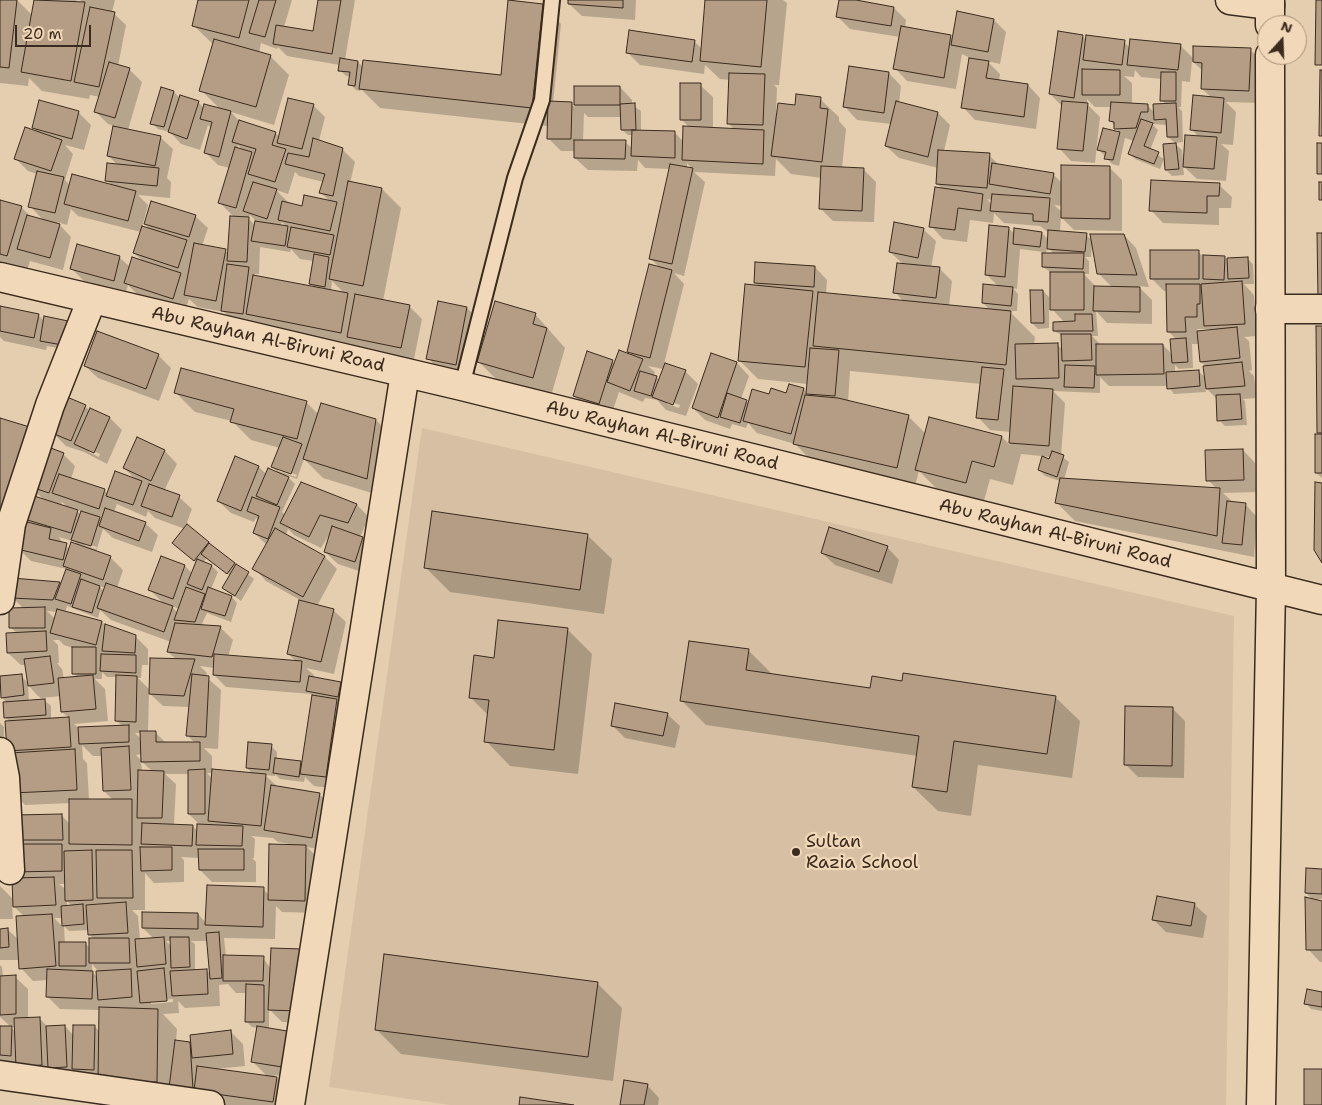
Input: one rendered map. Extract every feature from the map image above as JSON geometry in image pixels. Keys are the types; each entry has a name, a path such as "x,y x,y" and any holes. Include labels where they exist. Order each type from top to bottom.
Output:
{"street":[{"path":"1230,0 1270,10"},
{"path":"1261,1105 1270,588 1270,65"},
{"name":"Abu Rayhan Al-Biruni Road","path":"0,277 462,386 1322,600"},
{"path":"0,600 11,524 50,405 92,298"},
{"path":"1270,310 1322,309"},
{"path":"290,1105 405,373"},
{"path":"0,752 5,778 10,870"},
{"path":"0,1075 210,1105"}],"lane":[{"path":"462,386 515,178 542,100 552,0"}],"shaded area":[{"name":"Sultan Razia School","path":"422,428 1234,616 1226,1105 450,1105 329,1087"}],"building":[{"path":"0,0 17,0 9,68 0,67"},
{"path":"34,0 85,2 71,81 21,72"},
{"path":"198,0 249,0 239,38 192,26"},
{"path":"259,0 276,0 265,37 249,33"},
{"path":"318,0 341,0 332,54 273,44 276,25 313,31"},
{"path":"508,0 543,4 532,108 359,89 363,60 501,75"},
{"path":"568,0 623,0 623,8 568,4"},
{"path":"705,0 767,0 761,67 700,61"},
{"path":"839,0 856,0 894,7 891,26 836,17"},
{"path":"1316,0 1322,0 1322,65 1315,65"},
{"path":"90,7 115,12 99,87 74,82"},
{"path":"957,11 994,19 988,52 951,45"},
{"path":"901,26 951,35 944,78 893,69"},
{"path":"629,30 695,40 692,62 626,53"},
{"path":"1058,31 1083,35 1074,98 1049,94"},
{"path":"1086,35 1125,40 1122,65 1083,60"},
{"path":"214,39 271,55 256,107 199,91"},
{"path":"1130,39 1181,44 1178,70 1127,65"},
{"path":"1193,46 1251,48 1249,91 1201,89 1202,63 1193,62"},
{"path":"340,58 358,61 355,86 348,85 350,72 338,71"},
{"path":"969,58 989,61 986,78 1028,84 1024,117 961,108"},
{"path":"109,62 130,68 115,118 94,112"},
{"path":"849,66 889,72 884,113 843,107"},
{"path":"1082,69 1120,70 1120,95 1082,95"},
{"path":"1320,70 1322,70 1322,136 1319,136"},
{"path":"1161,72 1176,72 1176,101 1160,101"},
{"path":"729,73 765,74 763,125 727,124"},
{"path":"680,83 701,83 701,120 680,120"},
{"path":"574,86 620,86 620,105 574,105"},
{"path":"161,87 174,91 164,127 150,124"},
{"path":"796,94 821,97 820,108 828,109 822,162 771,156 778,103 795,105"},
{"path":"180,95 199,101 187,139 168,132"},
{"path":"1193,95 1224,98 1221,133 1190,130"},
{"path":"288,98 314,104 302,149 277,143"},
{"path":"39,100 79,111 72,139 32,128"},
{"path":"548,101 572,102 571,139 547,139"},
{"path":"896,101 938,112 928,157 885,146"},
{"path":"1062,101 1088,103 1083,151 1057,149"},
{"path":"1111,102 1148,104 1148,112 1141,112 1136,128 1114,129 1114,122 1109,121"},
{"path":"635,103 636,130 621,130 620,104"},
{"path":"1176,103 1178,137 1167,137 1166,119 1154,120 1153,104"},
{"path":"204,104 231,111 219,157 204,153 212,122 200,119"},
{"path":"1141,119 1153,123 1144,146 1159,152 1154,164 1128,154"},
{"path":"239,120 276,132 272,145 286,149 275,182 248,174 256,149 232,142"},
{"path":"113,126 161,136 155,166 107,156"},
{"path":"683,126 764,130 763,164 682,160"},
{"path":"25,127 62,140 51,171 14,159"},
{"path":"1103,128 1120,132 1113,160 1104,159 1106,152 1097,150"},
{"path":"632,130 675,131 675,158 631,156"},
{"path":"1185,135 1217,137 1214,169 1183,167"},
{"path":"313,138 343,148 333,196 319,193 325,174 285,164 288,153 309,157"},
{"path":"574,140 626,140 625,159 574,158"},
{"path":"1176,143 1179,169 1165,170 1163,144"},
{"path":"1317,143 1322,143 1322,174 1317,174"},
{"path":"235,147 252,152 236,208 218,203"},
{"path":"938,150 990,153 987,188 936,184"},
{"path":"107,163 159,168 157,186 105,181"},
{"path":"992,163 1054,173 1050,194 989,184"},
{"path":"670,164 693,168 672,264 649,259"},
{"path":"1061,165 1110,166 1110,219 1061,218"},
{"path":"821,166 864,168 862,211 819,209"},
{"path":"37,171 64,177 55,213 28,207"},
{"path":"72,174 136,191 128,221 64,204"},
{"path":"1151,180 1220,183 1219,196 1207,196 1207,213 1149,211"},
{"path":"348,181 382,188 363,286 329,279"},
{"path":"253,182 277,189 267,219 243,211"},
{"path":"1319,182 1322,182 1322,200 1319,200"},
{"path":"935,187 983,194 981,211 958,208 955,230 929,227"},
{"path":"992,194 1050,198 1048,222 1033,221 1033,214 990,211"},
{"path":"304,195 337,202 330,231 278,220 282,201 302,206"},
{"path":"0,200 22,206 7,256 0,254"},
{"path":"151,201 196,215 189,237 144,224"},
{"path":"27,215 60,224 50,258 17,249"},
{"path":"230,216 249,217 247,262 227,261"},
{"path":"255,221 288,226 285,246 251,241"},
{"path":"894,222 924,228 918,258 889,252"},
{"path":"989,225 1009,227 1005,277 985,275"},
{"path":"142,226 187,240 178,268 133,253"},
{"path":"291,227 334,235 330,255 287,247"},
{"path":"1014,228 1042,232 1040,247 1013,244"},
{"path":"1048,230 1087,233 1085,252 1047,249"},
{"path":"1317,233 1322,233 1322,298 1318,298"},
{"path":"1090,234 1124,234 1137,275 1097,274"},
{"path":"194,243 226,249 216,301 184,295"},
{"path":"77,244 120,256 114,281 70,269"},
{"path":"1150,250 1199,250 1199,279 1150,279"},
{"path":"1042,253 1084,253 1083,269 1042,267"},
{"path":"314,254 329,257 325,287 309,284"},
{"path":"1203,255 1225,256 1224,280 1203,279"},
{"path":"132,257 181,273 173,299 124,283"},
{"path":"1248,257 1249,278 1228,279 1227,258"},
{"path":"755,262 815,266 814,287 754,283"},
{"path":"897,263 940,267 936,298 893,293"},
{"path":"227,264 249,267 243,314 221,311"},
{"path":"649,264 672,270 650,358 627,352"},
{"path":"1050,272 1084,272 1084,310 1050,310"},
{"path":"253,275 348,293 341,333 246,314"},
{"path":"1242,281 1245,324 1204,326 1201,284"},
{"path":"745,284 813,291 805,367 738,361"},
{"path":"983,284 1013,287 1011,306 982,303"},
{"path":"1166,284 1200,284 1200,304 1197,304 1197,317 1185,317 1186,332 1167,332"},
{"path":"1094,286 1140,287 1140,312 1093,311"},
{"path":"1030,290 1043,290 1044,323 1031,323"},
{"path":"818,292 1011,311 1006,365 813,346"},
{"path":"355,294 410,305 401,348 347,337"},
{"path":"438,301 467,307 456,365 426,359"},
{"path":"495,301 536,313 533,324 547,328 533,378 477,362"},
{"path":"0,306 39,314 34,338 0,331"},
{"path":"1075,314 1092,314 1093,331 1053,331 1053,322 1075,321"},
{"path":"44,316 73,322 68,346 40,341"},
{"path":"1316,326 1322,326 1322,433 1317,433"},
{"path":"1237,327 1240,358 1200,362 1197,331"},
{"path":"97,331 159,354 146,389 84,366"},
{"path":"1061,334 1091,334 1092,360 1062,361"},
{"path":"1186,338 1188,362 1172,363 1170,339"},
{"path":"1058,343 1059,378 1016,379 1015,344"},
{"path":"1096,344 1163,344 1164,374 1096,375"},
{"path":"810,348 839,350 835,396 806,394"},
{"path":"619,350 643,359 630,391 607,382"},
{"path":"587,351 613,360 599,404 573,396"},
{"path":"711,353 737,362 718,418 692,408"},
{"path":"1242,362 1245,386 1206,389 1203,366"},
{"path":"665,363 686,370 673,405 652,397"},
{"path":"1065,365 1095,366 1094,388 1064,387"},
{"path":"982,367 1004,369 998,420 976,418"},
{"path":"181,368 307,401 297,439 230,422 234,409 174,393"},
{"path":"1199,370 1200,386 1167,389 1166,372"},
{"path":"640,371 657,376 651,396 634,391"},
{"path":"789,384 804,388 791,434 743,421 752,389 769,394 771,388 786,393"},
{"path":"1013,386 1053,389 1049,446 1009,443"},
{"path":"727,393 747,400 740,423 720,417"},
{"path":"1240,394 1242,419 1217,421 1216,395"},
{"path":"805,395 838,398 909,415 897,468 793,444"},
{"path":"67,397 86,405 71,441 52,433"},
{"path":"321,403 376,419 367,479 303,459"},
{"path":"90,408 110,417 94,453 74,444"},
{"path":"929,417 1002,436 994,467 972,461 966,483 915,470"},
{"path":"0,418 33,428 0,520"},
{"path":"1315,434 1322,434 1322,473 1315,473"},
{"path":"137,437 165,450 151,481 123,468"},
{"path":"283,437 302,444 291,474 271,467"},
{"path":"43,445 64,453 49,493 28,486"},
{"path":"1243,449 1244,480 1206,481 1205,450"},
{"path":"1052,451 1064,455 1057,477 1038,470 1042,456 1049,459"},
{"path":"235,456 259,466 241,511 217,501"},
{"path":"268,468 289,477 277,505 256,496"},
{"path":"115,471 142,481 133,505 106,496"},
{"path":"59,474 105,489 99,509 52,493"},
{"path":"1060,478 1220,488 1217,536 1055,503"},
{"path":"301,482 357,504 348,523 320,515 309,537 280,523"},
{"path":"1315,482 1322,483 1322,563 1314,550"},
{"path":"149,484 180,495 172,517 141,506"},
{"path":"31,495 78,510 71,533 24,519"},
{"path":"252,497 280,507 268,539 253,533 259,516 247,511"},
{"path":"1227,501 1246,503 1242,545 1222,543"},
{"path":"105,508 146,522 139,541 99,526"},
{"path":"81,511 100,517 91,546 71,540"},
{"path":"432,511 588,534 580,590 424,568"},
{"path":"23,521 51,528 49,539 67,543 63,560 17,549"},
{"path":"187,524 209,542 194,561 172,543"},
{"path":"332,526 363,537 355,562 324,552"},
{"path":"829,527 888,546 879,572 821,553"},
{"path":"275,528 325,556 303,597 252,569"},
{"path":"71,542 111,556 103,580 63,566"},
{"path":"209,543 235,563 227,574 201,554"},
{"path":"161,556 185,565 173,599 148,590"},
{"path":"197,559 212,565 202,590 187,584"},
{"path":"236,564 249,572 235,596 222,588"},
{"path":"66,569 81,574 71,604 55,599"},
{"path":"12,578 60,582 53,600 11,598"},
{"path":"81,579 100,586 92,613 72,607"},
{"path":"106,583 173,606 164,632 97,608"},
{"path":"186,587 205,594 195,622 174,620"},
{"path":"208,587 232,596 225,616 201,609"},
{"path":"299,600 334,609 321,662 287,654"},
{"path":"45,607 45,628 9,628 9,608"},
{"path":"57,609 102,621 96,645 50,633"},
{"path":"498,620 568,628 554,750 484,742 489,700 469,698 474,655 494,658"},
{"path":"175,623 221,626 212,657 167,652"},
{"path":"105,624 136,635 135,653 102,651"},
{"path":"46,631 47,651 7,653 6,633"},
{"path":"689,641 749,649 746,670 870,688 872,676 902,681 903,673 1056,696 1047,754 954,741 947,792 912,787 919,736 680,701"},
{"path":"72,647 96,647 96,674 72,674"},
{"path":"101,654 136,655 136,673 100,671"},
{"path":"214,654 302,661 300,682 213,675"},
{"path":"50,656 54,683 28,686 24,659"},
{"path":"150,658 195,659 184,696 149,694"},
{"path":"22,674 24,695 1,698 0,676"},
{"path":"192,674 209,676 206,737 186,736"},
{"path":"93,675 96,709 61,712 58,678"},
{"path":"116,675 137,676 136,722 115,721"},
{"path":"309,676 341,682 338,697 306,691"},
{"path":"312,695 337,699 326,777 300,774"},
{"path":"45,699 46,715 4,718 3,702"},
{"path":"615,703 668,713 663,736 611,726"},
{"path":"1125,706 1173,707 1172,766 1124,765"},
{"path":"69,717 71,747 7,751 5,721"},
{"path":"129,725 129,742 79,744 78,727"},
{"path":"140,731 156,731 156,742 200,742 200,761 141,762"},
{"path":"248,742 272,744 269,770 246,768"},
{"path":"129,746 131,790 103,791 101,748"},
{"path":"75,749 77,790 12,793 10,753"},
{"path":"275,758 301,761 299,777 273,773"},
{"path":"205,769 205,814 188,814 188,770"},
{"path":"212,769 266,774 261,826 208,821"},
{"path":"138,770 164,771 162,818 137,818"},
{"path":"271,785 320,793 312,838 264,830"},
{"path":"69,799 132,799 132,845 69,844"},
{"path":"62,814 63,840 15,840 15,815"},
{"path":"142,823 193,825 192,846 141,844"},
{"path":"197,824 243,826 242,846 196,845"},
{"path":"14,844 62,844 62,871 14,872"},
{"path":"269,844 306,845 305,901 268,900"},
{"path":"140,847 172,847 172,870 141,871"},
{"path":"198,849 244,849 244,870 199,870"},
{"path":"92,850 93,900 65,901 64,851"},
{"path":"96,850 132,850 133,898 97,898"},
{"path":"1306,868 1322,869 1322,894 1305,893"},
{"path":"54,877 56,905 13,907 12,878"},
{"path":"207,885 264,887 263,927 205,925"},
{"path":"1157,896 1195,903 1191,926 1152,920"},
{"path":"1305,897 1322,901 1322,950 1306,950"},
{"path":"126,902 128,933 88,935 86,905"},
{"path":"83,904 84,924 62,926 61,906"},
{"path":"142,912 198,913 198,929 142,928"},
{"path":"52,914 56,966 19,969 16,916"},
{"path":"8,928 9,947 0,948 0,929"},
{"path":"219,932 222,978 210,979 206,933"},
{"path":"164,937 166,964 137,967 135,939"},
{"path":"170,937 189,937 190,967 171,968"},
{"path":"89,938 129,938 130,963 89,963"},
{"path":"59,942 86,942 86,966 59,966"},
{"path":"271,948 302,949 299,1011 268,1010"},
{"path":"384,954 598,982 588,1057 375,1030"},
{"path":"223,955 264,956 263,981 223,981"},
{"path":"164,968 167,1001 140,1003 137,971"},
{"path":"47,969 93,971 92,999 46,997"},
{"path":"131,969 132,997 98,1000 96,971"},
{"path":"207,969 208,994 172,996 170,971"},
{"path":"16,975 16,1014 0,1015 0,976"},
{"path":"246,984 264,985 264,1022 245,1022"},
{"path":"1307,989 1322,992 1322,1007 1304,1004"},
{"path":"99,1007 158,1009 157,1082 98,1081"},
{"path":"40,1017 42,1065 16,1067 14,1018"},
{"path":"65,1025 67,1067 48,1068 46,1026"},
{"path":"73,1025 95,1025 94,1070 72,1069"},
{"path":"0,1026 12,1026 11,1056 0,1055"},
{"path":"257,1026 287,1031 282,1067 251,1062"},
{"path":"231,1030 233,1054 192,1058 190,1035"},
{"path":"175,1040 190,1042 193,1089 169,1088"},
{"path":"197,1066 277,1077 273,1102 194,1091"},
{"path":"1304,1069 1322,1069 1322,1105 1304,1105"},
{"path":"624,1080 648,1084 644,1105 620,1105"},
{"path":"520,1097 574,1105 519,1105"}],"place":[{"name":"Sultan Razia School","path":"796,852"}]}
